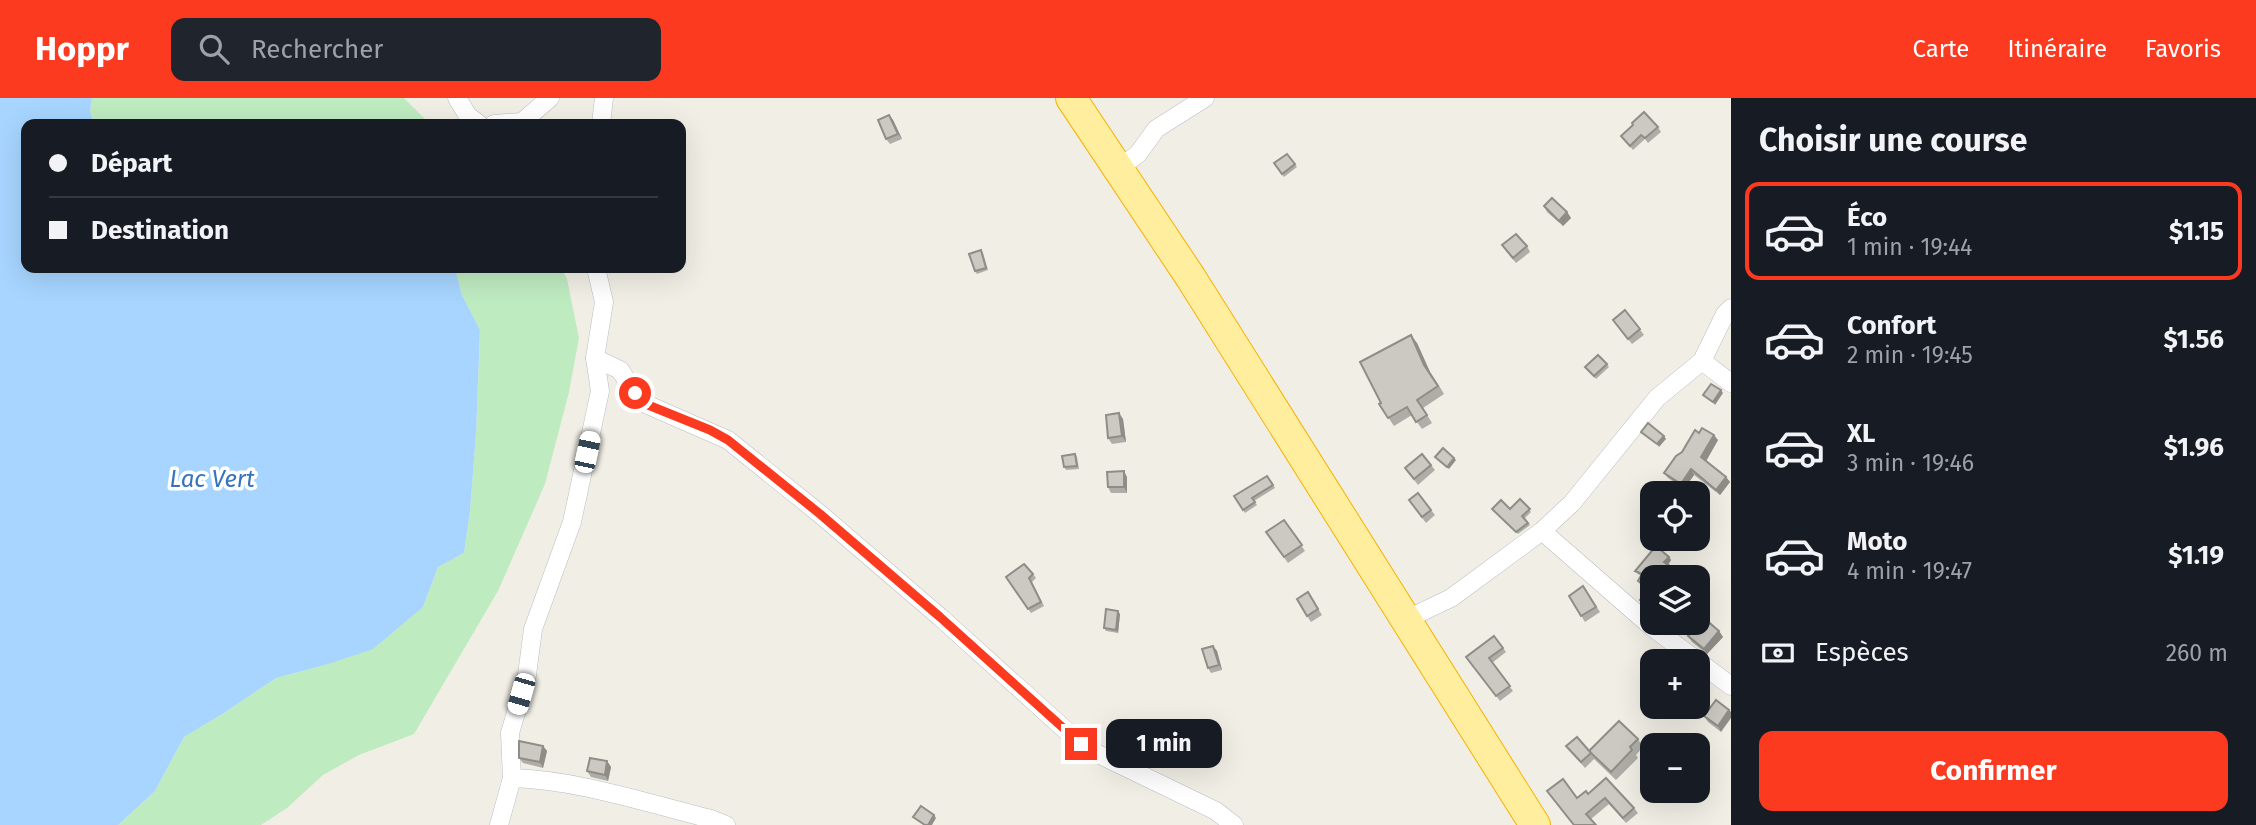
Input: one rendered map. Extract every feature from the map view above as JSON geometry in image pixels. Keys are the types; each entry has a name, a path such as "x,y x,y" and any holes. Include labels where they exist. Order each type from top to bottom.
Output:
{"highway":[{"path":"1071,98 1191,278 1535,825"}],"street":[{"path":"457,98 472,119"},
{"path":"473,119 474,98"},
{"path":"526,119 550,98"},
{"path":"602,119 604,98"},
{"path":"1118,169 1138,154 1156,128 1205,98"},
{"path":"499,825 512,778 510,733 527,675 533,629 572,522 600,391 595,358 604,302 597,273"},
{"path":"1405,620 1451,598 1542,531 1587,486 1657,398 1702,361 1725,314 1731,308"},
{"path":"595,358 620,370 635,393 648,405 728,440 820,514 940,617 1081,744 1216,811 1234,825"},
{"path":"1702,361 1731,383"},
{"path":"1542,531 1652,627 1731,686"},
{"path":"512,778 547,781 603,792 726,825"}],"green space":[{"path":"92,98 404,98 425,119 92,119 90,111"},
{"path":"456,273 564,273 579,338 569,392 545,484 498,591 414,734 359,755 323,775 287,808 261,825 118,825 155,791 184,737 276,678 325,665 423,607 438,567 464,553 476,434 480,331 462,295"}],"water":[{"name":"Lac Vert","path":"0,98 92,98 90,111 92,119 21,119 21,273 456,273 462,295 480,330 470,511 464,553 438,567 423,607 373,649 276,678 184,737 155,791 118,825 0,825"}],"building":[{"path":"1644,112 1658,127 1645,138 1641,135 1630,146 1621,136"},
{"path":"889,115 898,134 886,139 878,120"},
{"path":"1287,154 1295,164 1282,174 1274,163"},
{"path":"1552,198 1567,212 1559,221 1544,206"},
{"path":"1516,234 1527,246 1513,258 1502,245"},
{"path":"981,250 986,268 975,271 969,254"},
{"path":"1625,310 1640,329 1628,339 1613,320"},
{"path":"1411,335 1424,365 1438,386 1417,400 1427,415 1416,422 1407,407 1388,418 1360,362"},
{"path":"1598,355 1607,364 1594,376 1585,367"},
{"path":"1711,384 1721,390 1713,402 1703,395"},
{"path":"1119,413 1122,436 1108,438 1106,415"},
{"path":"1648,423 1664,436 1657,444 1641,432"},
{"path":"1702,428 1714,435 1701,457 1726,477 1716,490 1710,485 1710,481 1705,481 1691,469 1683,481 1676,481 1664,473 1682,452 1695,430 1699,433"},
{"path":"1443,448 1454,458 1447,467 1435,457"},
{"path":"1075,454 1077,466 1064,467 1062,456"},
{"path":"1422,454 1431,465 1414,479 1405,468"},
{"path":"1124,471 1124,487 1108,487 1107,472"},
{"path":"1267,476 1273,485 1252,498 1255,502 1243,510 1234,496"},
{"path":"1418,493 1431,510 1422,517 1409,500"},
{"path":"1520,499 1530,509 1522,516 1528,523 1516,532 1492,509 1501,500 1510,509"},
{"path":"1284,520 1302,545 1284,557 1266,532"},
{"path":"1652,551 1662,551 1669,557 1664,562 1668,565 1640,565"},
{"path":"1024,564 1033,574 1029,578 1041,602 1028,609 1006,577"},
{"path":"1583,586 1596,607 1581,616 1569,596"},
{"path":"1308,592 1318,609 1307,616 1297,599"},
{"path":"1106,609 1118,611 1116,630 1104,628"},
{"path":"1710,623 1719,631 1704,649 1688,636 1710,635"},
{"path":"1494,636 1503,648 1489,658 1510,686 1496,696 1466,657"},
{"path":"1213,646 1219,665 1208,668 1202,649"},
{"path":"1716,700 1729,710 1718,726 1708,719 1710,708"},
{"path":"1619,721 1638,739 1630,747 1632,750 1611,772 1589,751"},
{"path":"1577,737 1591,753 1581,762 1566,746"},
{"path":"519,741 543,746 540,762 519,758"},
{"path":"590,758 607,761 605,775 587,771"},
{"path":"1606,778 1634,808 1623,818 1605,798 1586,814 1596,825 1574,825 1547,791 1563,779 1577,798 1586,791 1588,794"},
{"path":"921,806 934,815 928,825 913,817"}],"route":[{"path":"635,393 648,405 728,440 820,514 940,617 1081,744"}]}
